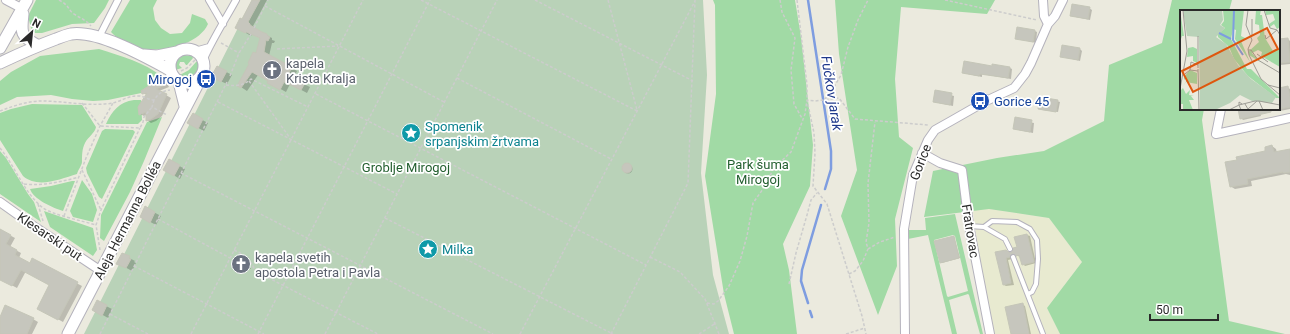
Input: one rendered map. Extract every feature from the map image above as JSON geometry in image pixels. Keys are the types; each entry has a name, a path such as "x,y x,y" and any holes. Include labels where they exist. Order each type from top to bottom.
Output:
{"main road":[{"path":"25,5 21,29 27,39 37,45"},
{"path":"0,48 25,5"},
{"path":"0,63 37,45 70,34 84,33 99,37 144,55 175,78 190,84 202,76 204,66 191,49 185,49 157,56 144,55"},
{"path":"177,52 169,64 186,106"},
{"name":"Aleja Hermanna Bolléa","path":"68,334 202,76"}],"street":[{"path":"6,0 25,5"},
{"path":"99,37 118,0"},
{"path":"209,0 223,24"},
{"path":"198,57 214,40 236,0"},
{"path":"1043,0 1044,16 1047,23"},
{"name":"Gorice","path":"905,334 904,230 907,203 913,175 928,140 935,130 986,101 1014,88 1025,74 1047,23 1055,16 1063,0"},
{"path":"198,57 209,47"},
{"path":"1221,110 1216,134 1290,118"},
{"name":"Fratrovac","path":"922,154 940,163 962,170 969,226 990,334"},
{"name":"Klesarski put","path":"0,202 100,271"}],"lane":[{"path":"984,227 992,221 1017,222 1030,229 1037,240 1038,259 1036,284 1032,292 1028,294"},
{"path":"969,226 984,227 1005,239 1010,249"},
{"path":"1013,257 1043,334"}],"path":[{"path":"59,0 69,6 72,13 88,22 91,26"},
{"path":"254,28 268,0"},
{"path":"191,334 363,0"},
{"path":"421,0 637,111"},
{"path":"258,334 430,0"},
{"path":"325,334 497,0"},
{"path":"535,0 693,81"},
{"path":"608,0 637,111"},
{"path":"780,0 782,12 795,38 791,70 794,104 803,120"},
{"path":"706,303 714,304 729,286 740,261 747,236 753,203 763,189 774,168 791,152 805,114 807,85 796,0"},
{"path":"824,100 841,75 848,47 858,20 868,0"},
{"path":"945,0 1047,23"},
{"path":"520,334 695,1"},
{"path":"385,218 612,334 688,183 695,1"},
{"path":"265,6 444,102"},
{"path":"230,76 239,53 251,34"},
{"path":"214,40 239,53"},
{"path":"277,49 340,46"},
{"path":"101,253 96,225 101,210 144,117 152,107 154,100 159,93 163,91 198,57"},
{"path":"307,74 322,81"},
{"path":"457,78 612,159"},
{"path":"100,334 227,84 238,86 251,79 308,108"},
{"path":"249,81 291,140"},
{"path":"315,94 421,147 424,150 646,265"},
{"path":"0,111 22,104 41,101 113,103 125,98 139,96 154,100"},
{"path":"807,100 815,101 839,98 855,119 934,125"},
{"path":"807,100 814,132 815,153 813,186 827,204 862,316 866,334"},
{"path":"218,102 397,194"},
{"path":"82,103 100,126 140,128"},
{"path":"64,216 100,126 113,103"},
{"path":"152,107 167,115"},
{"path":"849,274 855,271 864,261 868,250 866,242 869,223 868,183 876,121"},
{"path":"0,148 8,157 31,196 44,208 64,216 96,225"},
{"path":"82,170 101,210"},
{"path":"181,173 493,334"},
{"path":"24,184 36,186 54,184 79,177"},
{"path":"789,284 806,215 811,200 817,193"},
{"path":"37,202 42,216 45,234"},
{"path":"158,219 230,258"},
{"path":"868,250 880,242 893,237 904,236"},
{"path":"234,250 245,256 253,265 255,271 378,334"},
{"path":"650,257 680,272 705,299 716,323 719,334"},
{"path":"134,266 264,334"},
{"path":"110,314 148,334"},
{"path":"699,334 716,323"},
{"path":"846,334 865,328"}],"shaded area":[{"path":"989,209 1049,218 1082,262 1047,308 1060,334 994,334 981,267 973,210"}],"green space":[{"path":"36,0 109,0 94,23 72,24 42,33 35,33 31,28 28,16"},
{"path":"130,0 157,0 153,8 155,20 161,28 170,34 182,33 190,23 192,14 205,19 208,24 203,32 187,43 167,48 138,48 123,42 111,32"},
{"name":"Groblje Mirogoj","path":"252,0 703,0 707,75 701,173 713,275 729,334 84,334"},
{"name":"Park šuma Mirogoj","path":"713,0 795,0 801,37 813,145 810,186 783,244 789,270 797,334 734,334 724,294 705,176 716,94 715,5"},
{"path":"835,0 995,0 987,14 901,7 895,79 899,137 913,148 895,219 897,266 878,315 841,216 857,170 839,54"},
{"path":"1172,0 1232,0 1229,10 1180,10 1180,110 1204,110 1202,120 1229,321 1285,334 1060,334 1047,308 1082,262 1049,218 989,209 924,217 933,171 997,158 1044,151 1104,121 1109,65 1162,43"},
{"path":"99,49 140,63 162,77 152,83 146,92 108,100 93,101 51,95 17,97 0,105 0,81 11,72 40,56"},
{"path":"184,55 192,56 193,58 187,65 184,62 180,62 179,65 182,68 175,70 176,61"},
{"path":"198,61 199,70 194,78 184,79 178,76 189,70"},
{"path":"134,100 141,100 142,120 138,124 106,124 111,115 120,105"},
{"path":"32,104 82,105 96,127 84,145 82,152 82,163 77,174 49,182 35,182 23,176 0,140 0,113"},
{"path":"162,117 130,192 104,241 100,238 101,215 147,122"},
{"path":"105,129 133,130 135,132 102,199 99,197 86,168 102,131"},
{"path":"0,151 34,202 41,222 0,194"},
{"path":"82,180 92,194 97,210 93,222 73,217 70,211"},
{"path":"75,181 63,211 39,200 30,189 51,186"},
{"path":"44,211 93,228 97,250 93,256 50,227"},
{"path":"955,214 983,334 980,334 968,294 949,300 957,334 952,334 928,235 908,239 908,230 926,230 925,218","holes":["953,235 955,236 968,291 948,297 934,240"]}],"building":[{"path":"252,0 260,0 248,22 250,25 270,37 268,41 266,40 264,52 292,67 288,75 305,83 301,90 284,82 280,90 252,72 241,88 237,86 249,64 248,63 253,52 256,53 260,38 235,28 240,18 242,19"},
{"path":"1072,4 1090,7 1088,19 1070,16"},
{"path":"1017,27 1035,30 1033,42 1015,39"},
{"path":"1288,38 1290,62 1280,63 1280,39"},
{"path":"1062,45 1080,48 1078,60 1060,57"},
{"path":"964,61 992,66 992,64 1010,67 1008,78 962,73"},
{"path":"217,66 227,71 221,82 211,77"},
{"path":"162,77 165,85 156,89 167,94 158,114 146,121 146,112 139,115 138,107 147,93 142,94 141,91"},
{"path":"1288,86 1290,107 1280,109 1280,88"},
{"path":"935,90 952,93 950,105 933,102"},
{"path":"1040,97 1058,100 1056,112 1038,109"},
{"path":"1238,110 1271,110 1271,112 1240,119"},
{"path":"193,113 203,119 198,129 187,123"},
{"path":"1015,117 1032,120 1030,132 1013,129"},
{"path":"1272,145 1274,152 1290,149 1290,172 1247,179 1248,184 1230,187 1225,162 1237,160 1236,157 1265,151 1265,147"},
{"path":"169,159 180,165 174,176 163,170"},
{"path":"625,163 629,163 631,164 631,172 625,173 622,170 622,166"},
{"path":"145,206 155,212 150,223 140,217"},
{"path":"0,229 11,235 6,244 17,250 15,255 30,263 32,258 78,282 58,320 37,309 49,285 21,270 12,286 0,280"},
{"path":"1027,234 1034,262 1022,265 1019,255 1016,256 1013,254 1006,258 1011,283 1003,285 995,252 1006,250 1008,252 1012,252 1013,248 1017,247 1014,237"},
{"path":"954,236 959,258 940,263 934,241"},
{"path":"122,253 130,256 129,258 131,259 126,268 116,264"},
{"name":"kapela svetih apostola Petra i Pavla","path":"246,257 249,269 237,269 235,262 236,259"},
{"path":"97,300 107,305 102,316 92,310"},
{"path":"1023,303 1029,334 1011,334 1005,307"},
{"path":"5,305 34,318 27,334 0,334 0,317"}],"waterway":[{"name":"Fučkov jarak","path":"808,0 831,151 831,169 825,189"},
{"name":"Fučkov jarak","path":"808,303 801,281 802,270 821,205"},
{"name":"Fučkov jarak","path":"810,311 812,317"}],"place":[{"name":"kapela Krista Kralja","path":"272,70"},
{"name":"Mirogoj","path":"206,79"},
{"name":"Gorice 45","path":"980,101"},
{"name":"Spomenik srpanjskim žrtvama","path":"411,133"},
{"name":"Milka","path":"428,249"},
{"name":"kapela svetih apostola Petra i Pavla","path":"241,264"}]}
